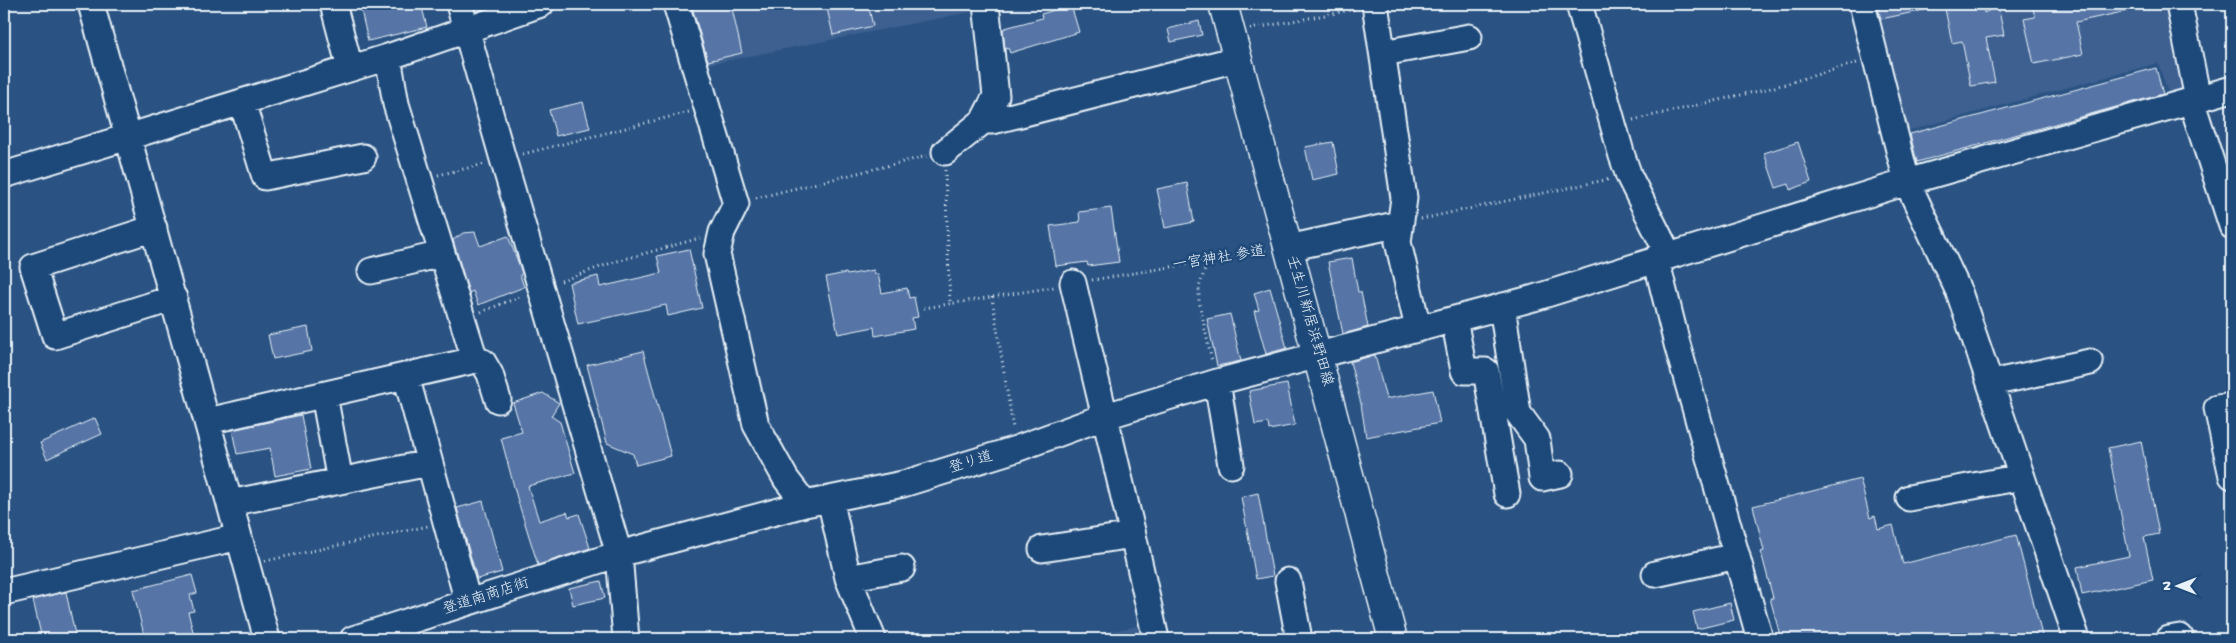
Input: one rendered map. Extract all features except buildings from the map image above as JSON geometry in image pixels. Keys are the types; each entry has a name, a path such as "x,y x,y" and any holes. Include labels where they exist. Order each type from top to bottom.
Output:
{"main road":[{"name":"壬生川新居浜野田線","path":"1223,4 1318,354 1387,638"}],"street":[{"path":"91,4 267,639"},
{"path":"333,4 350,68"},
{"path":"459,4 620,554 626,639"},
{"path":"4,175 388,57 541,4"},
{"path":"676,4 736,204 722,232 718,254 756,425 786,479 805,504"},
{"path":"1579,4 1629,176 1665,248 1656,259 1677,344 1760,639"},
{"path":"1862,4 1908,182 1959,292 2077,639"},
{"path":"2179,4 2194,100 2232,226"},
{"path":"945,152 983,121 996,96 989,5"},
{"path":"1375,5 1404,198 1398,242 1418,328"},
{"path":"1383,53 1469,37"},
{"path":"388,57 396,104 475,360"},
{"path":"983,121 993,121 1237,59"},
{"name":"登り道","path":"620,554 805,504 903,484 1016,449 1106,416 1217,382 1534,298 1908,182 2232,89"},
{"path":"242,102 265,177 363,157"},
{"path":"1288,248 1400,224"},
{"path":"154,228 33,267 55,336 174,298"},
{"path":"371,271 442,254"},
{"path":"1073,284 1106,416 1156,639"},
{"path":"1502,306 1518,413 1537,438 1542,478 1560,474"},
{"path":"1454,319 1464,371 1486,371 1507,494"},
{"path":"208,421 475,360 483,362 490,374 498,400"},
{"path":"1991,383 2090,362"},
{"path":"406,376 468,602"},
{"path":"1217,382 1232,465"},
{"path":"324,395 340,481"},
{"path":"2232,406 2217,408 2232,476"},
{"path":"230,503 429,463"},
{"path":"1909,498 2022,477"},
{"path":"830,498 848,578 873,639"},
{"path":"1042,549 1133,535"},
{"path":"4,592 239,537"},
{"name":"登道南商店街","path":"353,639 395,633 468,602 620,554"},
{"path":"1655,574 1737,556"},
{"path":"848,578 902,568"},
{"path":"1288,582 1299,639"}],"path":[{"path":"1231,33 1375,5"},
{"path":"1613,125 1771,88 1875,58"},
{"path":"420,180 707,108"},
{"path":"736,204 945,152 950,304"},
{"path":"1400,224 1629,176"},
{"path":"462,320 614,262 722,232"},
{"name":"一宮神社 参道","path":"924,308 1288,248"},
{"path":"1209,261 1199,287 1199,301 1217,382"},
{"path":"992,297 1016,449"},
{"path":"247,564 405,532 445,521"}],"shaded area":[{"path":"682,4 977,4 980,10 700,66"},
{"path":"1871,4 2175,4 2193,88 2169,95 2158,63 1904,132"},
{"path":"1148,624 1150,639 1070,639"}]}
